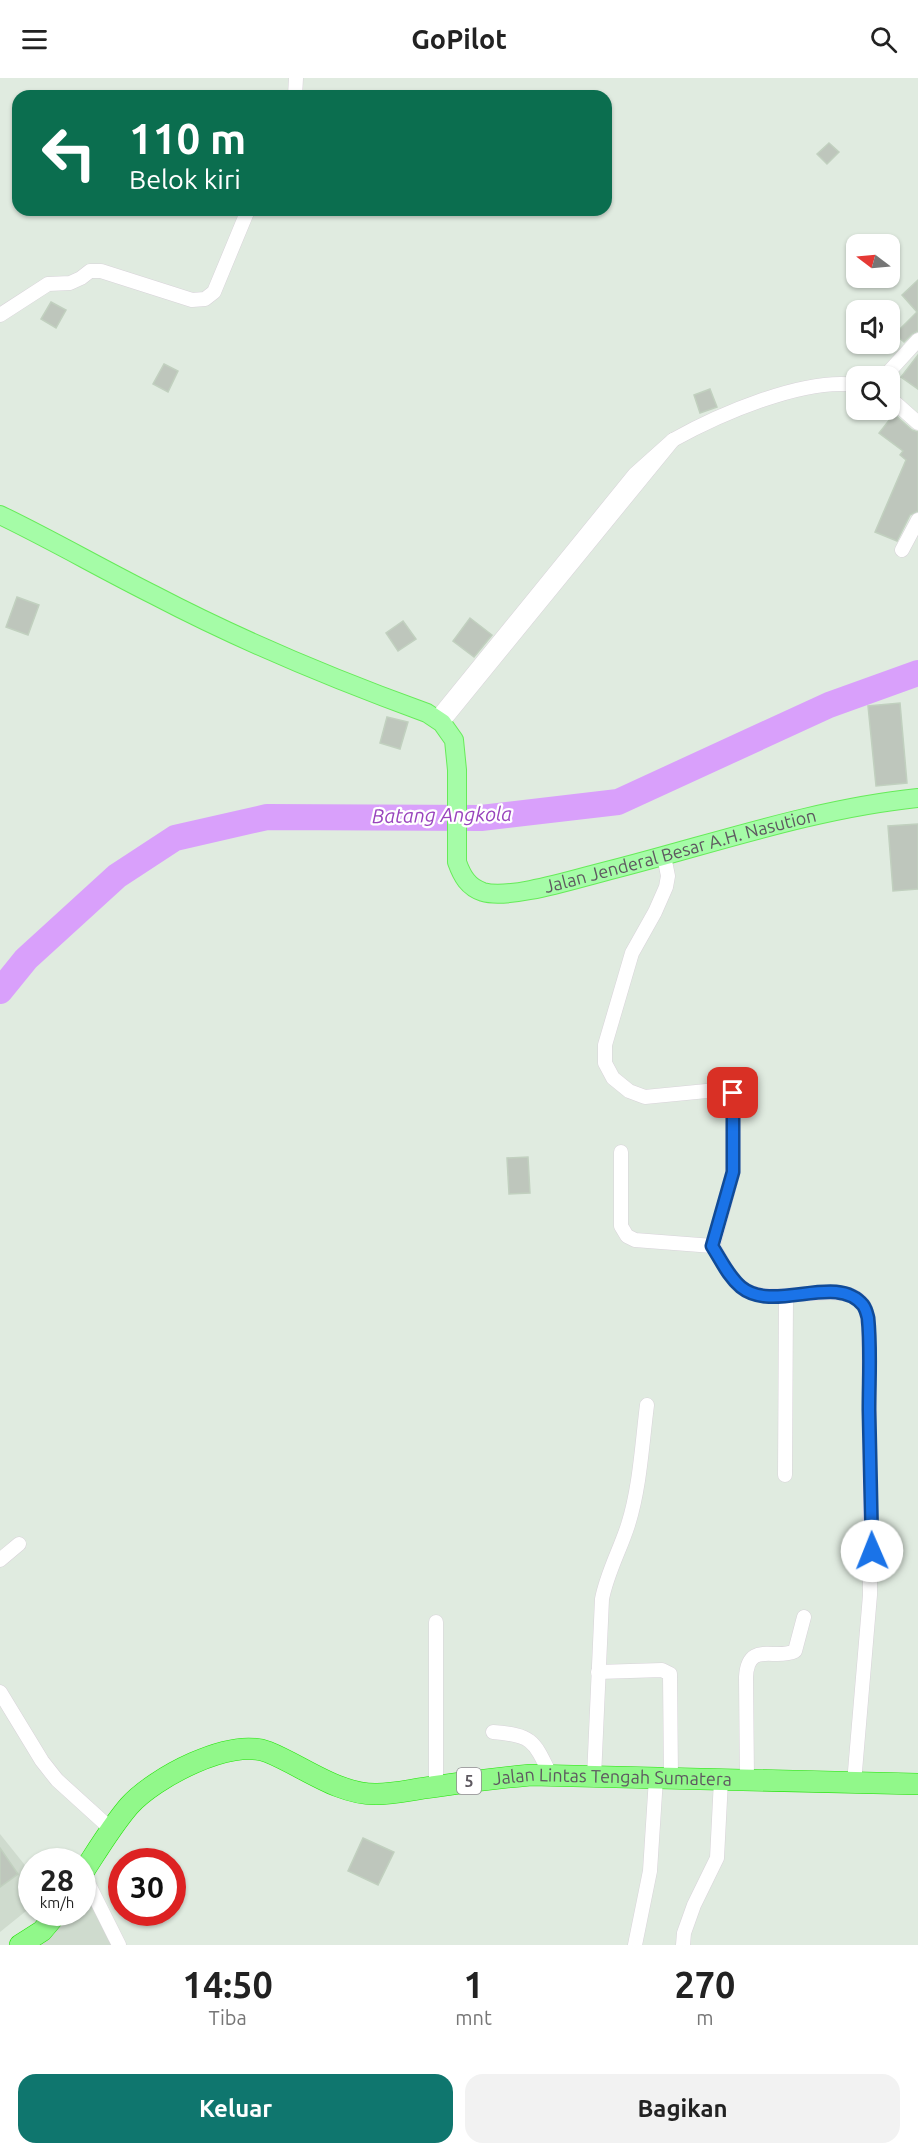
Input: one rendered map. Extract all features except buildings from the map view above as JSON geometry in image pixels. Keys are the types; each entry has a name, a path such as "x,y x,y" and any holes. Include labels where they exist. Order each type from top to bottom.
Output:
{"highway":[{"name":"Jalan Lintas Tengah Sumatera","path":"96,1852 111,1828 131,1804 159,1782 190,1763 234,1750 264,1750 351,1791 377,1794 490,1778 551,1776 918,1784"},
{"path":"20,1945 46,1926"}],"main road":[{"path":"0,515 155,596 259,645 427,713 439,721"},
{"name":"Jalan Jenderal Besar A.H. Nasution","path":"439,721 454,740 457,770 457,862 462,876 471,886 484,892 504,894 556,884 772,827 880,802 918,798"}],"street":[{"path":"0,315 48,284 70,283 90,271 101,271 192,300 205,299 214,292 246,216"},
{"path":"894,366 918,340"},
{"path":"439,721 673,440 697,426 774,397 804,389 846,384"},
{"path":"900,407 918,423"},
{"path":"902,550 918,520"},
{"path":"664,856 669,876 666,887 656,912 632,953 605,1045 604,1063 613,1078 629,1091 645,1097 727,1089 733,1093 733,1172 712,1246 730,1275 742,1288 767,1297 840,1293 862,1303 868,1316 870,1595 854,1783"},
{"path":"621,1152 621,1226 627,1236 635,1240 712,1246"},
{"path":"785,1475 786,1296"},
{"path":"594,1777 602,1599 605,1584 633,1506 647,1405"},
{"path":"0,1560 19,1544"},
{"path":"747,1780 746,1677 748,1663 760,1654 795,1651 804,1617"},
{"path":"436,1622 436,1786"},
{"path":"598,1672 662,1670 670,1674 663,1778 651,1863 635,1945"},
{"path":"0,1692 42,1761 57,1780 111,1828"},
{"path":"493,1732 518,1734 533,1742 551,1776"},
{"path":"683,1945 684,1933 691,1915 717,1858 721,1780"},
{"path":"96,1899 119,1945"}],"shaded area":[{"path":"0,1834 18,1856 18,1917 0,1932"},
{"path":"101,1895 108,1910 108,1926 116,1926 125,1945 11,1945 42,1926 96,1926 96,1897"}],"waterway":[{"name":"Batang Angkola","path":"0,991 26,959 117,876 175,838 267,817 481,818 618,802 829,705 918,673"}],"route":[{"path":"733,1093 733,1172 712,1246 730,1275 742,1288 750,1292 767,1297 818,1292 840,1293 864,1306 868,1316 869,1346 872,1551"}]}
